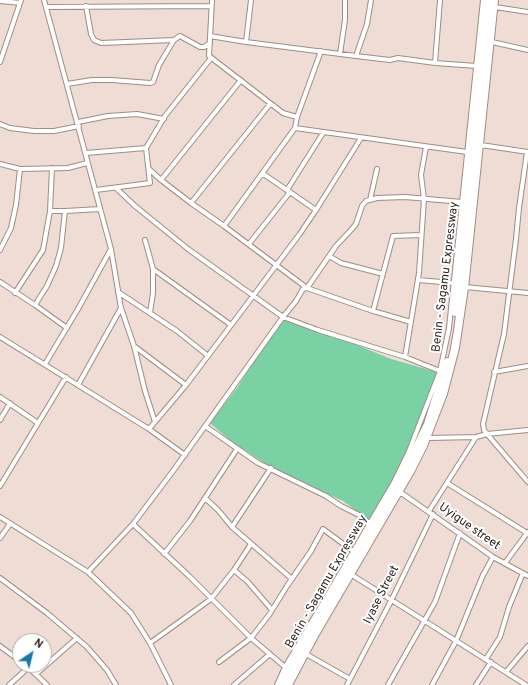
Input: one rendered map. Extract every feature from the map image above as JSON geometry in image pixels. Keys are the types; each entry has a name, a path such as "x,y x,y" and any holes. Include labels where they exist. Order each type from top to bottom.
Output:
{"highway":[{"name":"Benin - Sagamu Expressway","path":"282,685 288,670 378,516 415,448 426,424 442,379 456,322 487,0"},
{"path":"286,685 294,667 395,495 420,449 442,396 453,353 456,322 464,287 492,0"}],"street":[{"path":"44,0 111,249 122,308 155,422"},
{"path":"212,0 209,53 211,58 283,113 297,117"},
{"path":"246,42 251,0"},
{"path":"340,54 345,20 345,0"},
{"path":"356,56 367,24 371,0"},
{"path":"435,63 440,0"},
{"path":"277,685 284,667 394,482 409,451 440,371 449,328 483,0"},
{"path":"290,685 306,654 400,492 429,438 446,394 459,337 496,0"},
{"path":"0,1 21,2 0,62"},
{"path":"86,6 91,34 94,40 101,43 174,40 181,36 204,47 210,43"},
{"path":"46,7 211,6"},
{"path":"495,7 528,12"},
{"path":"210,36 390,60 398,58 435,63 477,66"},
{"path":"67,84 92,80 150,83 152,82 159,66 174,40"},
{"path":"492,42 528,50"},
{"path":"224,226 295,128 297,117 321,51"},
{"path":"96,190 149,184 151,181 146,148 164,119 211,58"},
{"path":"161,180 241,80"},
{"path":"191,202 270,104"},
{"path":"0,124 10,128 34,131 54,131 108,116 137,114 164,119"},
{"path":"295,128 467,152"},
{"path":"249,244 288,191 323,132"},
{"path":"149,429 186,385 207,355 231,326 316,210 361,138"},
{"path":"481,145 528,152 518,208 510,291 504,334 483,424 484,430 528,482"},
{"path":"405,357 418,280 424,199 421,175 426,147"},
{"path":"86,153 146,148"},
{"path":"0,164 20,169 68,168 87,163"},
{"path":"15,293 43,250 50,211 52,168"},
{"path":"0,250 11,228 16,205 20,169"},
{"path":"149,169 161,180 307,288 373,311 411,322"},
{"path":"370,200 377,169"},
{"path":"262,173 316,210"},
{"path":"116,188 135,206 188,249 283,317 405,357 440,371"},
{"path":"88,572 133,524 303,290 307,288 336,246 356,224 362,206 366,201 377,198 405,197 462,202"},
{"path":"50,211 100,209"},
{"path":"35,305 47,286 56,266 61,248 65,211"},
{"path":"373,311 393,236 422,235"},
{"path":"145,240 153,269 153,293 150,313"},
{"path":"45,364 111,249"},
{"path":"329,256 341,263 383,274"},
{"path":"153,269 231,326"},
{"path":"418,280 453,283"},
{"path":"0,282 67,328"},
{"path":"464,287 528,293"},
{"path":"118,292 177,331 207,355"},
{"path":"78,385 122,308"},
{"path":"1,338 149,429 184,455"},
{"path":"134,346 186,385"},
{"path":"494,372 528,366"},
{"path":"0,486 66,377"},
{"path":"0,397 38,423"},
{"path":"0,420 10,403"},
{"path":"205,426 258,463 326,496 340,506 359,514 369,523"},
{"path":"429,438 476,437 488,434 528,430"},
{"name":"Iyase Street","path":"346,685 392,601 431,512 447,483 476,437"},
{"path":"164,554 190,521 237,449"},
{"path":"232,527 271,468"},
{"path":"447,483 527,532 505,563"},
{"name":"Uyigue street","path":"400,492 431,512 493,557 528,576"},
{"path":"205,498 218,510 232,527 292,579"},
{"path":"0,517 88,572 131,613 150,643 171,685"},
{"path":"0,538 10,524"},
{"path":"133,524 251,638 284,667"},
{"path":"219,662 251,638 272,610 311,551 323,529 353,551"},
{"path":"388,685 435,602 460,533"},
{"path":"150,643 211,600 234,570 251,544"},
{"path":"432,685 456,641 483,575 493,557"},
{"path":"234,570 248,582 272,610"},
{"path":"476,685 500,637 509,607 523,573"},
{"path":"352,575 523,684"},
{"path":"0,578 47,613 87,647 107,670 116,685"},
{"path":"47,685 36,674 77,638"},
{"path":"0,646 12,655"},
{"path":"506,672 528,646"},
{"path":"234,685 270,654"},
{"path":"306,654 350,679"},
{"path":"9,685 20,673"}],"green space":[{"path":"285,319 391,359 440,373 435,394 425,420 399,478 372,522 343,501 287,476 263,462 231,441 210,423 237,388 259,354"}]}
